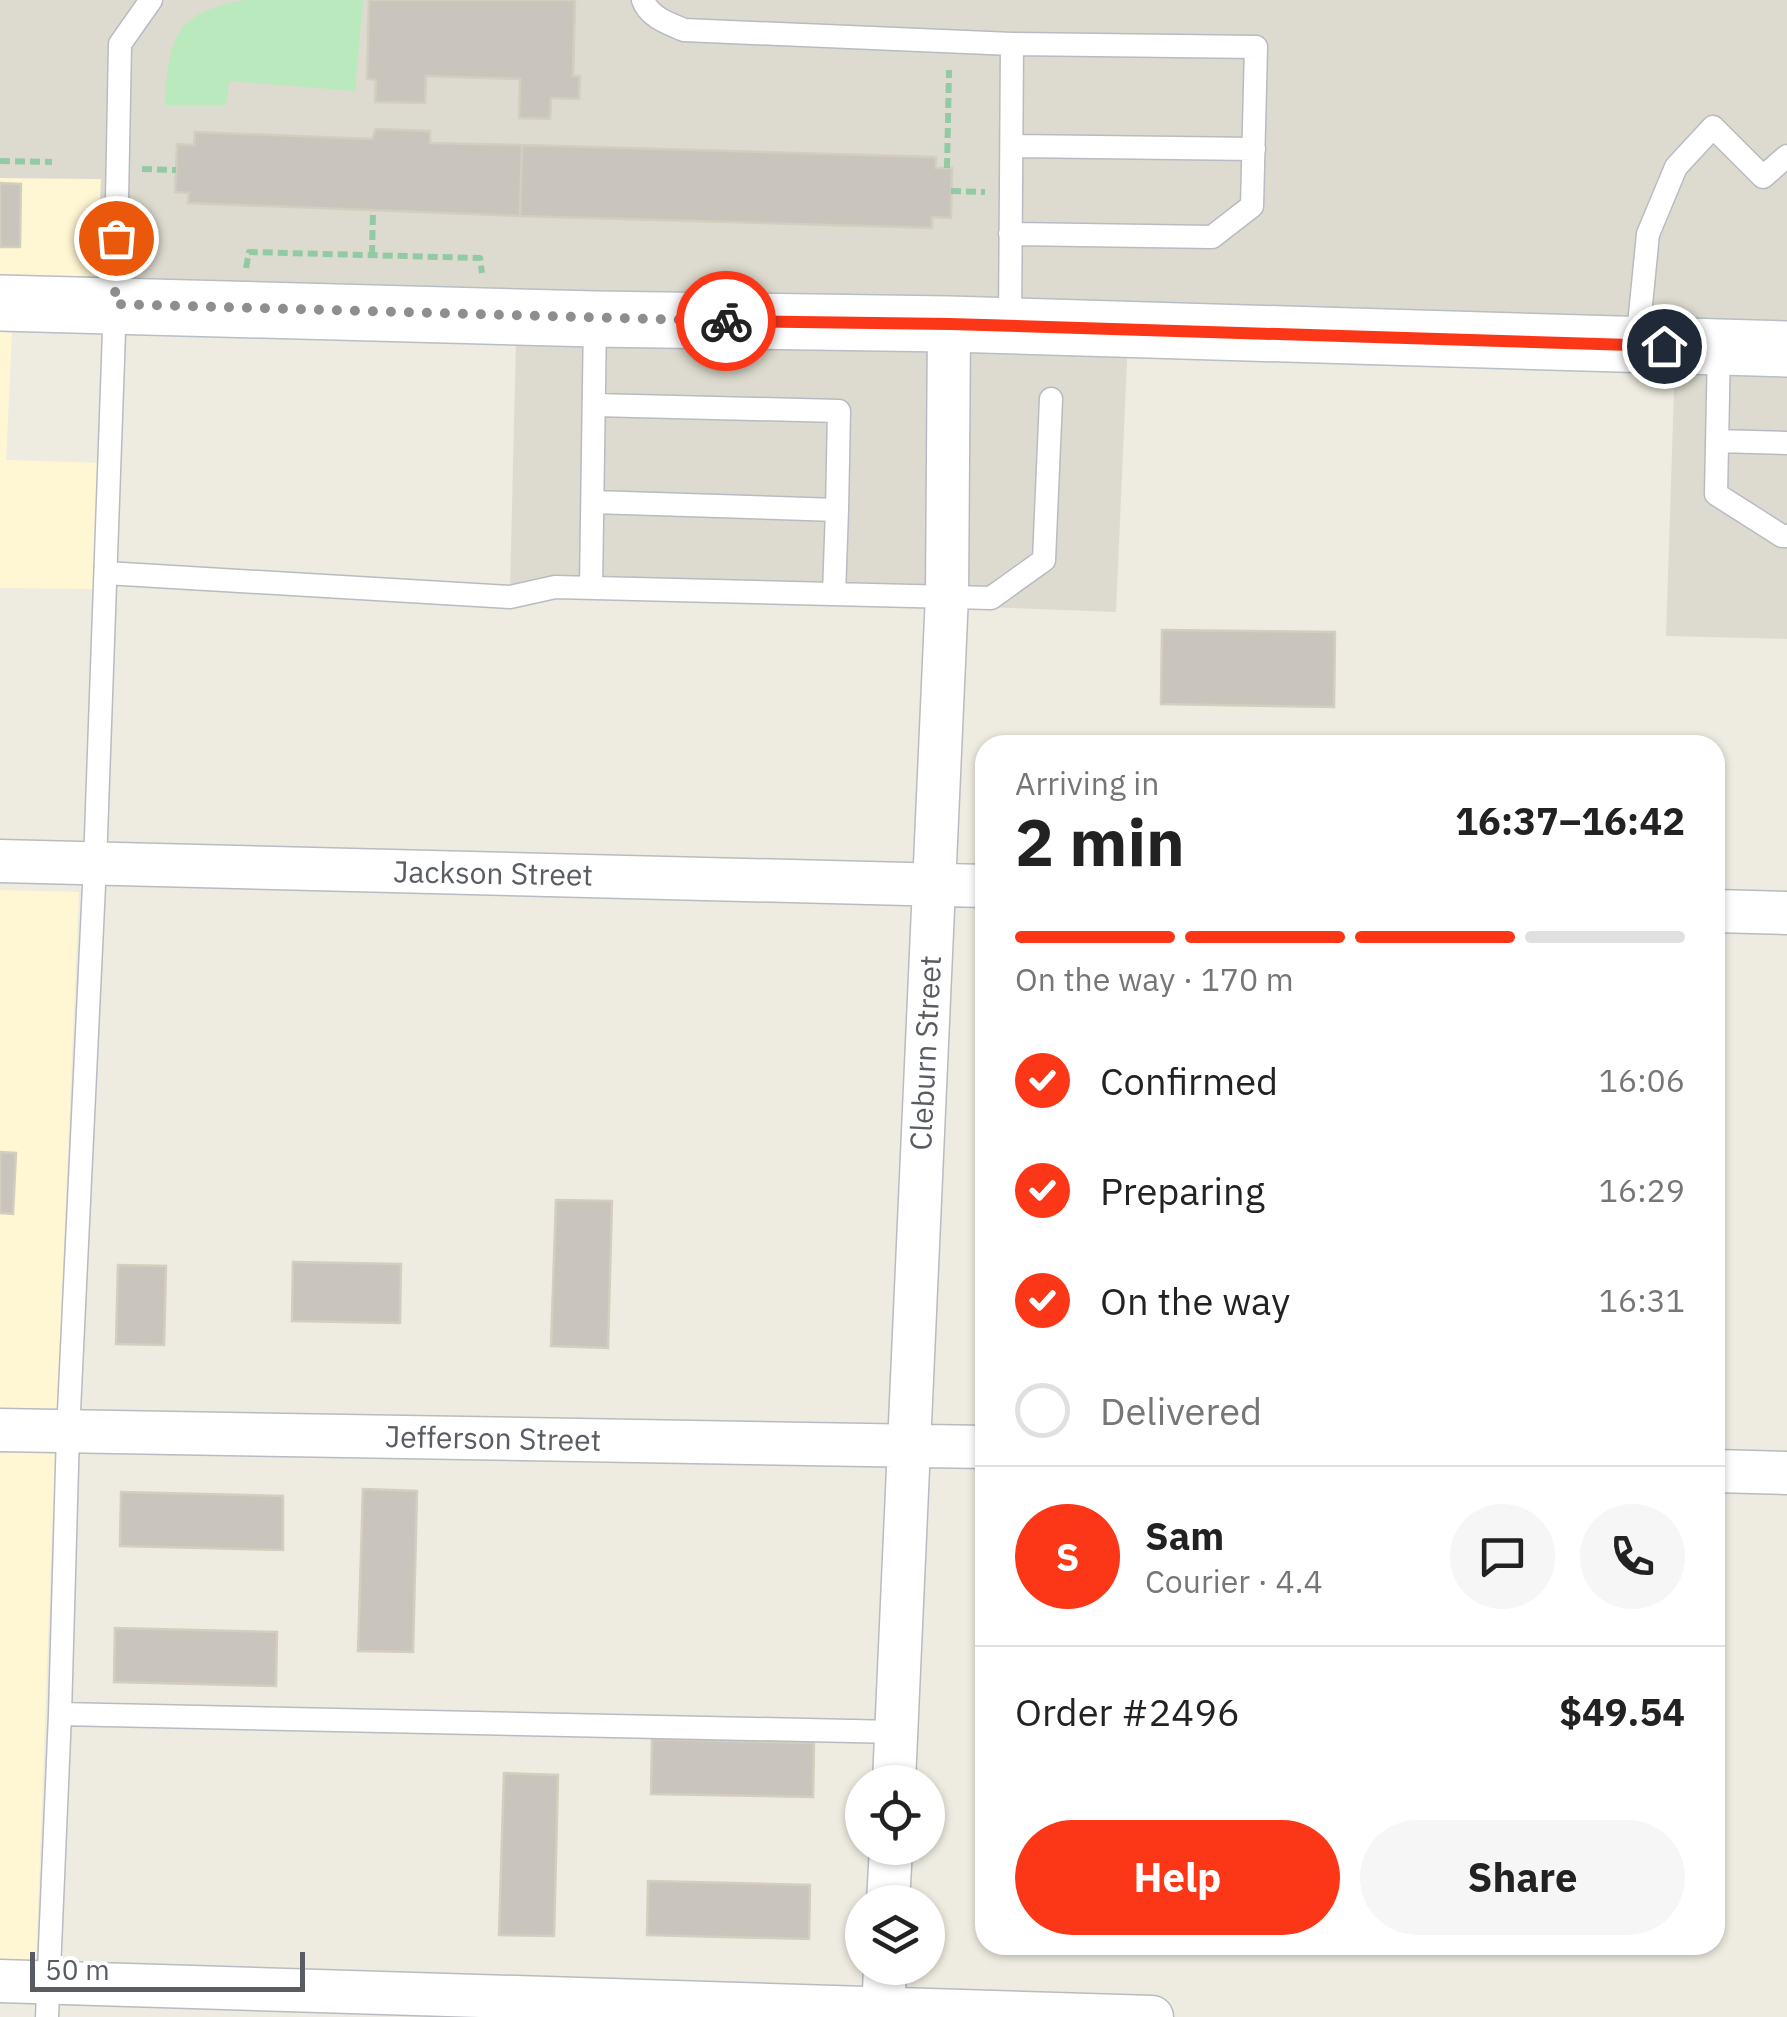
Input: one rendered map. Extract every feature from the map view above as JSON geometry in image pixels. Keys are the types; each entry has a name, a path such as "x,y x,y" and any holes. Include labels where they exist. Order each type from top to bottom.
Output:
{"street":[{"path":"0,302 1787,349"},
{"name":"Cleburn Street","path":"895,1765 947,595 950,324"},
{"name":"Jackson Street","path":"0,862 975,886"},
{"path":"1725,911 1787,913"},
{"name":"Jefferson Street","path":"0,1430 975,1448"},
{"path":"1725,1471 1787,1473"},
{"path":"0,1981 48,1999 884,1998 1152,2017"}],"lane":[{"path":"48,1999 68,1432 106,572 120,44 152,0"},
{"path":"644,0 646,8 684,30 1012,44 1256,48 1252,206 1212,237 1010,234"},
{"path":"1010,326 1012,44"},
{"path":"1637,345 1648,234 1676,167 1713,127 1762,177 1787,156"},
{"path":"1012,146 1254,150"},
{"path":"591,587 595,318"},
{"path":"1718,347 1716,494 1787,536"},
{"path":"106,572 510,597 555,586 991,598 1044,560 1051,399"},
{"path":"595,405 839,411 834,594"},
{"path":"1717,441 1787,443"},
{"path":"594,502 836,510"},
{"path":"60,1714 896,1732"}],"path":[{"path":"946,168 950,42"},
{"path":"0,161 52,162"},
{"path":"372,255 373,210"},
{"path":"245,274 249,252 480,258 483,279"}],"shaded area":[{"path":"0,0 1787,0 1787,639 1666,636 1676,328 1129,316 1116,612 510,589 516,341 97,285 101,179 0,178"},
{"path":"0,178 101,179 97,285 0,285"},
{"path":"0,332 12,333 6,460 104,463 97,589 0,588"},
{"path":"0,890 79,892 57,1411 0,1409"},
{"path":"0,1453 55,1453 36,1964 0,1963"}],"green space":[{"path":"245,0 363,0 355,91 229,81 226,105 165,105 169,62 180,32 203,12"}],"building":[{"path":"369,0 575,0 573,76 580,76 579,99 551,98 550,119 519,118 520,79 426,76 425,103 375,102 376,80 367,79"},
{"path":"376,129 430,131 430,143 522,145 520,216 188,203 189,193 175,192 177,144 194,145 195,132 372,139"},
{"path":"522,145 936,157 936,168 952,168 951,218 932,217 932,228 520,216"},
{"path":"0,183 21,184 20,247 0,247"},
{"path":"1162,630 1335,632 1334,707 1161,704"},
{"path":"0,1152 16,1153 13,1214 0,1213"},
{"path":"556,1200 612,1201 608,1348 551,1346"},
{"path":"293,1262 401,1264 400,1323 292,1321"},
{"path":"118,1265 166,1266 164,1345 116,1344"},
{"path":"363,1489 417,1491 413,1652 358,1651"},
{"path":"121,1492 283,1496 283,1550 120,1546"},
{"path":"115,1628 277,1632 276,1686 114,1682"},
{"path":"652,1739 814,1743 813,1797 651,1794"},
{"path":"504,1773 558,1775 554,1936 499,1935"},
{"path":"648,1881 810,1885 809,1939 647,1935"}],"way so far":[{"path":"116,238 115,304 726,321"}],"route":[{"path":"726,321 1664,346"}]}
